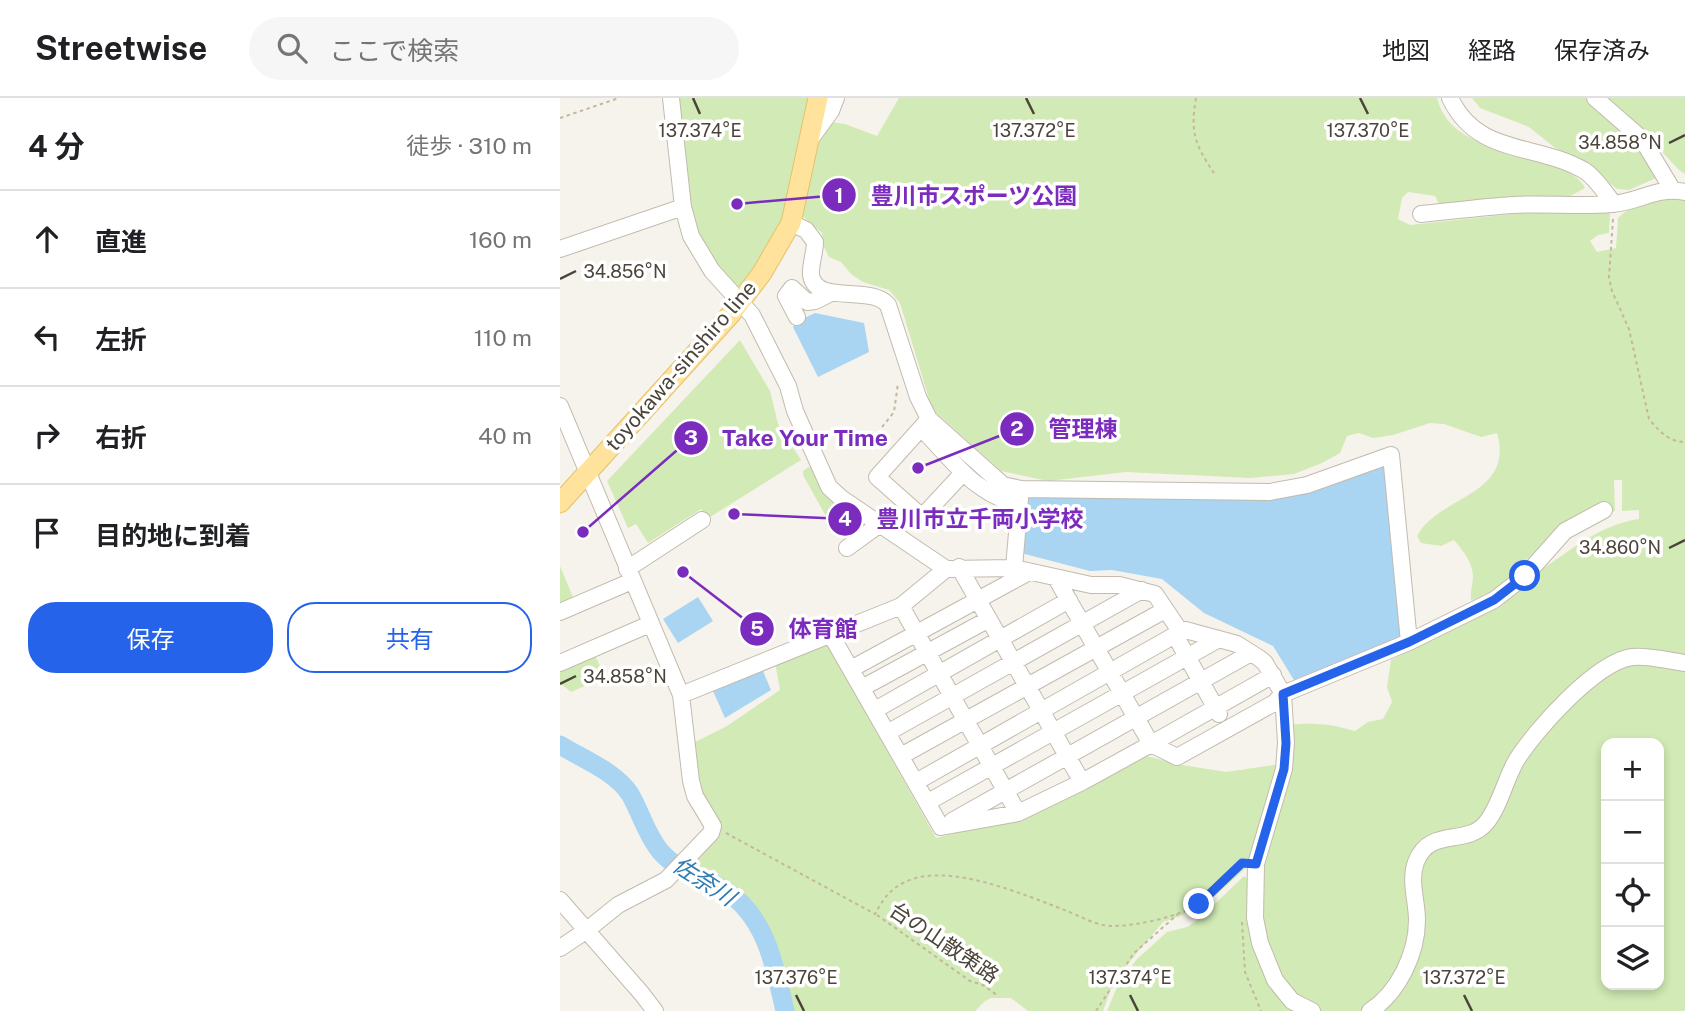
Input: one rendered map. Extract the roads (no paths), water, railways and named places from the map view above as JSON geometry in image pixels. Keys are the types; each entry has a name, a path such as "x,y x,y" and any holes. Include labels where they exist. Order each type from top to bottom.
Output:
{"main road":[{"name":"toyokawa-sinshiro line","path":"560,503 740,303 762,273 790,223 818,98"}],"street":[{"path":"671,98 683,207 691,236 705,261 752,315 788,386 795,411 829,487 880,524 952,568 978,600 1082,782"},
{"path":"810,140 831,111 836,98"},
{"path":"1450,98 1463,119 1489,140 1531,150 1582,170 1593,177 1614,204"},
{"path":"1595,98 1642,139 1678,191"},
{"path":"1421,214 1515,205 1614,204 1633,202 1657,191 1678,191"},
{"path":"560,249 683,207"},
{"path":"790,223 811,235 815,248 812,278 817,287 831,293 872,295 884,300 888,305 925,424 962,474 995,497 1270,492 1307,485 1391,455 1409,642"},
{"path":"797,317 786,296 792,288 807,302 831,293"},
{"path":"560,406 681,695 691,781 695,796 713,826 711,833 671,876 618,905 560,948"},
{"path":"925,424 877,477 922,517 962,474"},
{"path":"925,424 1020,497"},
{"path":"1020,497 1022,570"},
{"path":"1056,578 1151,744 1177,757 1274,703 1283,694 1409,642 1507,592 1565,531 1604,510"},
{"path":"560,612 629,575 702,520"},
{"path":"847,548 880,524"},
{"path":"681,695 901,606 952,568 1022,570 1091,585 1119,585 1155,594 1227,729"},
{"path":"851,669 978,600 1022,570"},
{"path":"887,733 1142,590"},
{"path":"874,710 1069,600"},
{"path":"901,606 1018,813"},
{"path":"901,756 1165,610"},
{"path":"862,688 989,619"},
{"path":"560,663 650,624"},
{"path":"916,782 1177,632 1237,644 1265,663 1283,694 1286,743 1284,769 1256,864 1255,918 1260,943 1268,966 1281,989 1292,1001 1312,1011"},
{"path":"831,635 941,827"},
{"path":"929,802 1219,639"},
{"path":"941,827 1251,653"},
{"path":"1370,1011 1382,1003 1392,991 1412,950 1417,922 1413,872 1424,849 1439,840 1472,833 1485,824 1517,760 1534,736 1602,669 1633,657 1685,663"},
{"path":"941,827 1018,813 1082,782 1273,675"},
{"path":"560,900 654,1011"}],"water":[{"path":"815,313 864,323 869,352 818,377 793,327 796,322"},
{"path":"1389,459 1403,637 1294,680 1273,646 1204,613 1162,579 1112,570 1090,571 1021,553 1027,491 1260,497"},
{"path":"698,597 713,621 678,643 663,619"},
{"path":"763,671 771,690 725,718 713,691"}],"waterway":[{"name":"佐奈川","path":"560,745 607,772 624,786 651,838 667,858 682,869 724,890 750,913 766,943 785,1011"}],"place":[{"name":"豊川市スポーツ公園","path":"737,204"},
{"name":"管理棟","path":"918,468"},
{"name":"豊川市立千両小学校","path":"734,514"},
{"name":"Take Your Time","path":"583,532"},
{"name":"体育館","path":"683,572"}]}
